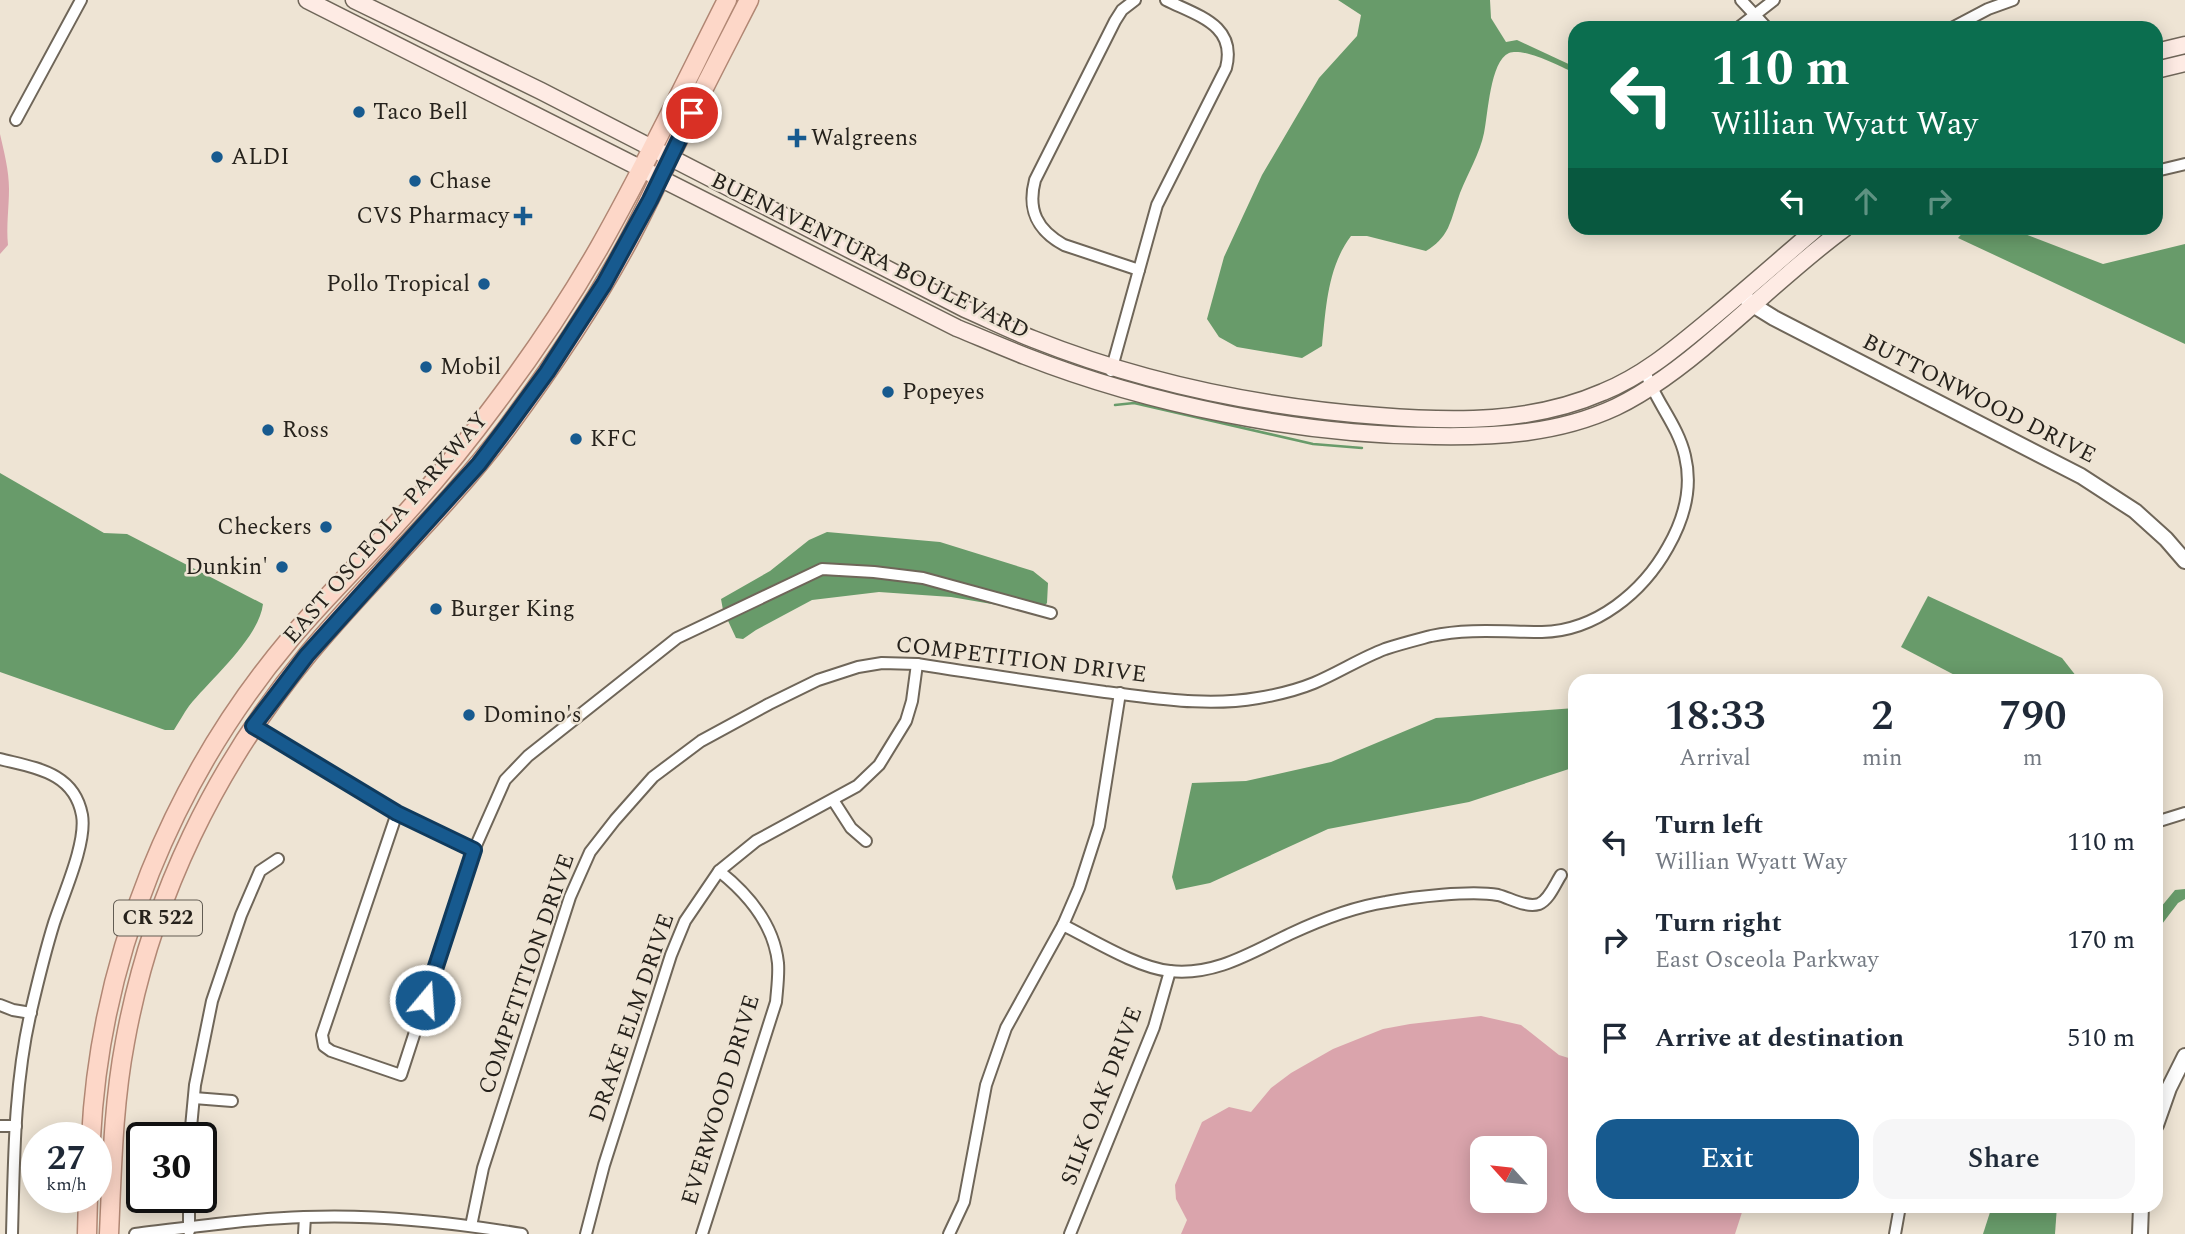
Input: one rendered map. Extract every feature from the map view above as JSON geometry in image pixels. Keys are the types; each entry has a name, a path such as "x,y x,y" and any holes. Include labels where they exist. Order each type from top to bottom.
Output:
{"main road":[{"name":"BUENAVENTURA BOULEVARD","path":"307,0 326,4 660,179 957,328 1027,357 1107,384 1236,416 1340,431 1399,436 1484,437 1548,429 1614,408 1651,388 1688,361 1837,235"},
{"name":"BUENAVENTURA BOULEVARD","path":"354,0 467,54 965,309 1033,339 1112,367 1186,387 1275,405 1412,418 1486,419 1544,412 1573,404 1605,392 1645,371 1675,349 1809,235"},
{"name":"EAST OSCEOLA PARKWAY","path":"92,1122 102,1040 115,978 136,910 170,827 207,755 289,640 410,509 460,449 529,357 598,250 727,0"},
{"name":"EAST OSCEOLA PARKWAY","path":"109,1234 114,1123 125,1043 138,981 169,886 189,838 227,766 253,726 307,655 479,464 547,372 610,273 749,0"},
{"path":"2163,51 2185,46"},
{"path":"2163,68 2185,63"},
{"path":"87,1234 88,1213"},
{"path":"94,1213 103,1234"}],"street":[{"path":"16,120 82,0"},
{"path":"1135,0 1122,10 1115,21 1035,180 1032,203 1038,222 1053,239 1139,270"},
{"path":"1107,384 1157,205 1226,68 1229,52 1226,39 1217,27 1166,0"},
{"path":"1741,0 1760,21"},
{"path":"1746,21 1774,0"},
{"path":"1965,21 2013,0"},
{"path":"2163,169 2185,163"},
{"path":"866,284 879,263"},
{"name":"BUTTONWOOD DRIVE","path":"1742,293 1753,306 1774,318 2081,476 2136,511 2185,561"},
{"name":"COMPETITION DRIVE","path":"471,1226 483,1168 570,897 590,852 653,777 701,741 818,680 882,663 917,664 1181,702 1227,703 1260,698 1311,684 1385,649 1432,636 1468,631 1555,630 1576,627 1613,608 1643,584 1657,566 1683,516 1689,489 1686,458 1679,438 1651,388 1645,371"},
{"path":"410,509 426,524"},
{"path":"397,813 322,1035 324,1046 331,1051 401,1074 474,850 505,780 537,748 677,638 822,569 923,578 1051,613"},
{"name":"DRAKE ELM DRIVE","path":"586,1234 604,1165 671,955 685,921 719,871 756,841 857,786 880,765 906,721 912,701 917,664"},
{"path":"949,1234 964,1202 986,1085 1006,1028 1063,925 1079,888 1099,826 1120,694"},
{"path":"253,726 397,813 474,850"},
{"path":"0,759 49,772 70,789 82,814 83,830 53,925 31,1013 16,1126 12,1234"},
{"path":"833,800 852,828 866,841"},
{"path":"2163,820 2185,813"},
{"path":"192,1122 212,1001 240,915 260,871 278,859"},
{"name":"EVERWOOD DRIVE","path":"702,1234 776,1002 778,962 770,934 756,907 719,871"},
{"path":"1063,925 1142,964 1170,971 1208,970 1250,955 1291,934 1350,910 1387,901 1458,894 1496,895 1538,905 1546,900 1561,875"},
{"name":"SILK OAK DRIVE","path":"1070,1234 1154,1027 1170,971"},
{"path":"0,1005 31,1013"},
{"path":"2163,1105 2185,1056"},
{"path":"194,1098 232,1101"},
{"path":"0,1126 16,1126"},
{"path":"1895,1234 1899,1213"},
{"path":"2140,1234 2141,1213"},
{"path":"304,1234 305,1217"},
{"path":"135,1234 305,1217 381,1219 471,1226 522,1234"}],"shaded area":[{"path":"1338,0 1490,0 1491,18 1506,42 1517,40 1568,64 1568,70 1524,53 1509,53 1503,58 1494,77 1480,148 1444,235 1426,251 1367,236 1351,236 1332,275 1322,346 1302,358 1237,347 1219,337 1207,319 1224,257 1262,175 1319,78 1357,36 1361,15"},
{"path":"0,134 9,189 8,245 0,254"},
{"path":"1961,235 2027,235 2103,264 2185,244 2185,344 1958,238"},
{"path":"0,473 104,533 127,534 263,604 260,617 244,644 189,706 174,730 165,730 0,672"},
{"path":"827,532 940,542 1033,571 1048,583 1047,603 1042,609 1015,608 951,597 879,592 812,600 743,639 736,638 721,599 770,571 809,540"},
{"path":"1928,596 2062,658 2075,674 1953,674 1901,647"},
{"path":"1568,709 1568,769 1469,802 1328,829 1210,883 1176,890 1172,877 1192,783 1246,781 1331,762 1436,718"},
{"path":"2185,889 2185,899 2178,903 2163,923 2163,905 2175,890"},
{"path":"1481,1016 1521,1025 1559,1055 1568,1058 1568,1213 1742,1213 1735,1234 1181,1234 1187,1220 1176,1199 1175,1185 1202,1122 1229,1107 1251,1112 1271,1088 1333,1049 1383,1029 1410,1024"},
{"path":"1990,1213 2056,1213 2055,1234 1983,1234"}],"waterway":[{"path":"1115,405 1134,403 1313,444 1362,448"}],"place":[{"name":"Taco Bell","path":"359,112"},
{"name":"Walgreens","path":"797,138"},
{"name":"ALDI","path":"217,157"},
{"name":"Chase","path":"415,181"},
{"name":"CVS Pharmacy","path":"523,216"},
{"name":"Pollo Tropical","path":"484,284"},
{"name":"Mobil","path":"426,367"},
{"name":"Popeyes","path":"888,392"},
{"name":"Ross","path":"268,430"},
{"name":"KFC","path":"576,439"},
{"name":"Checkers","path":"326,527"},
{"name":"Dunkin'","path":"282,567"},
{"name":"Burger King","path":"436,609"},
{"name":"Domino's","path":"469,715"}],"route":[{"path":"425,1000 474,850 397,813 253,726 307,655 479,464 547,372 623,252 692,113"}]}
